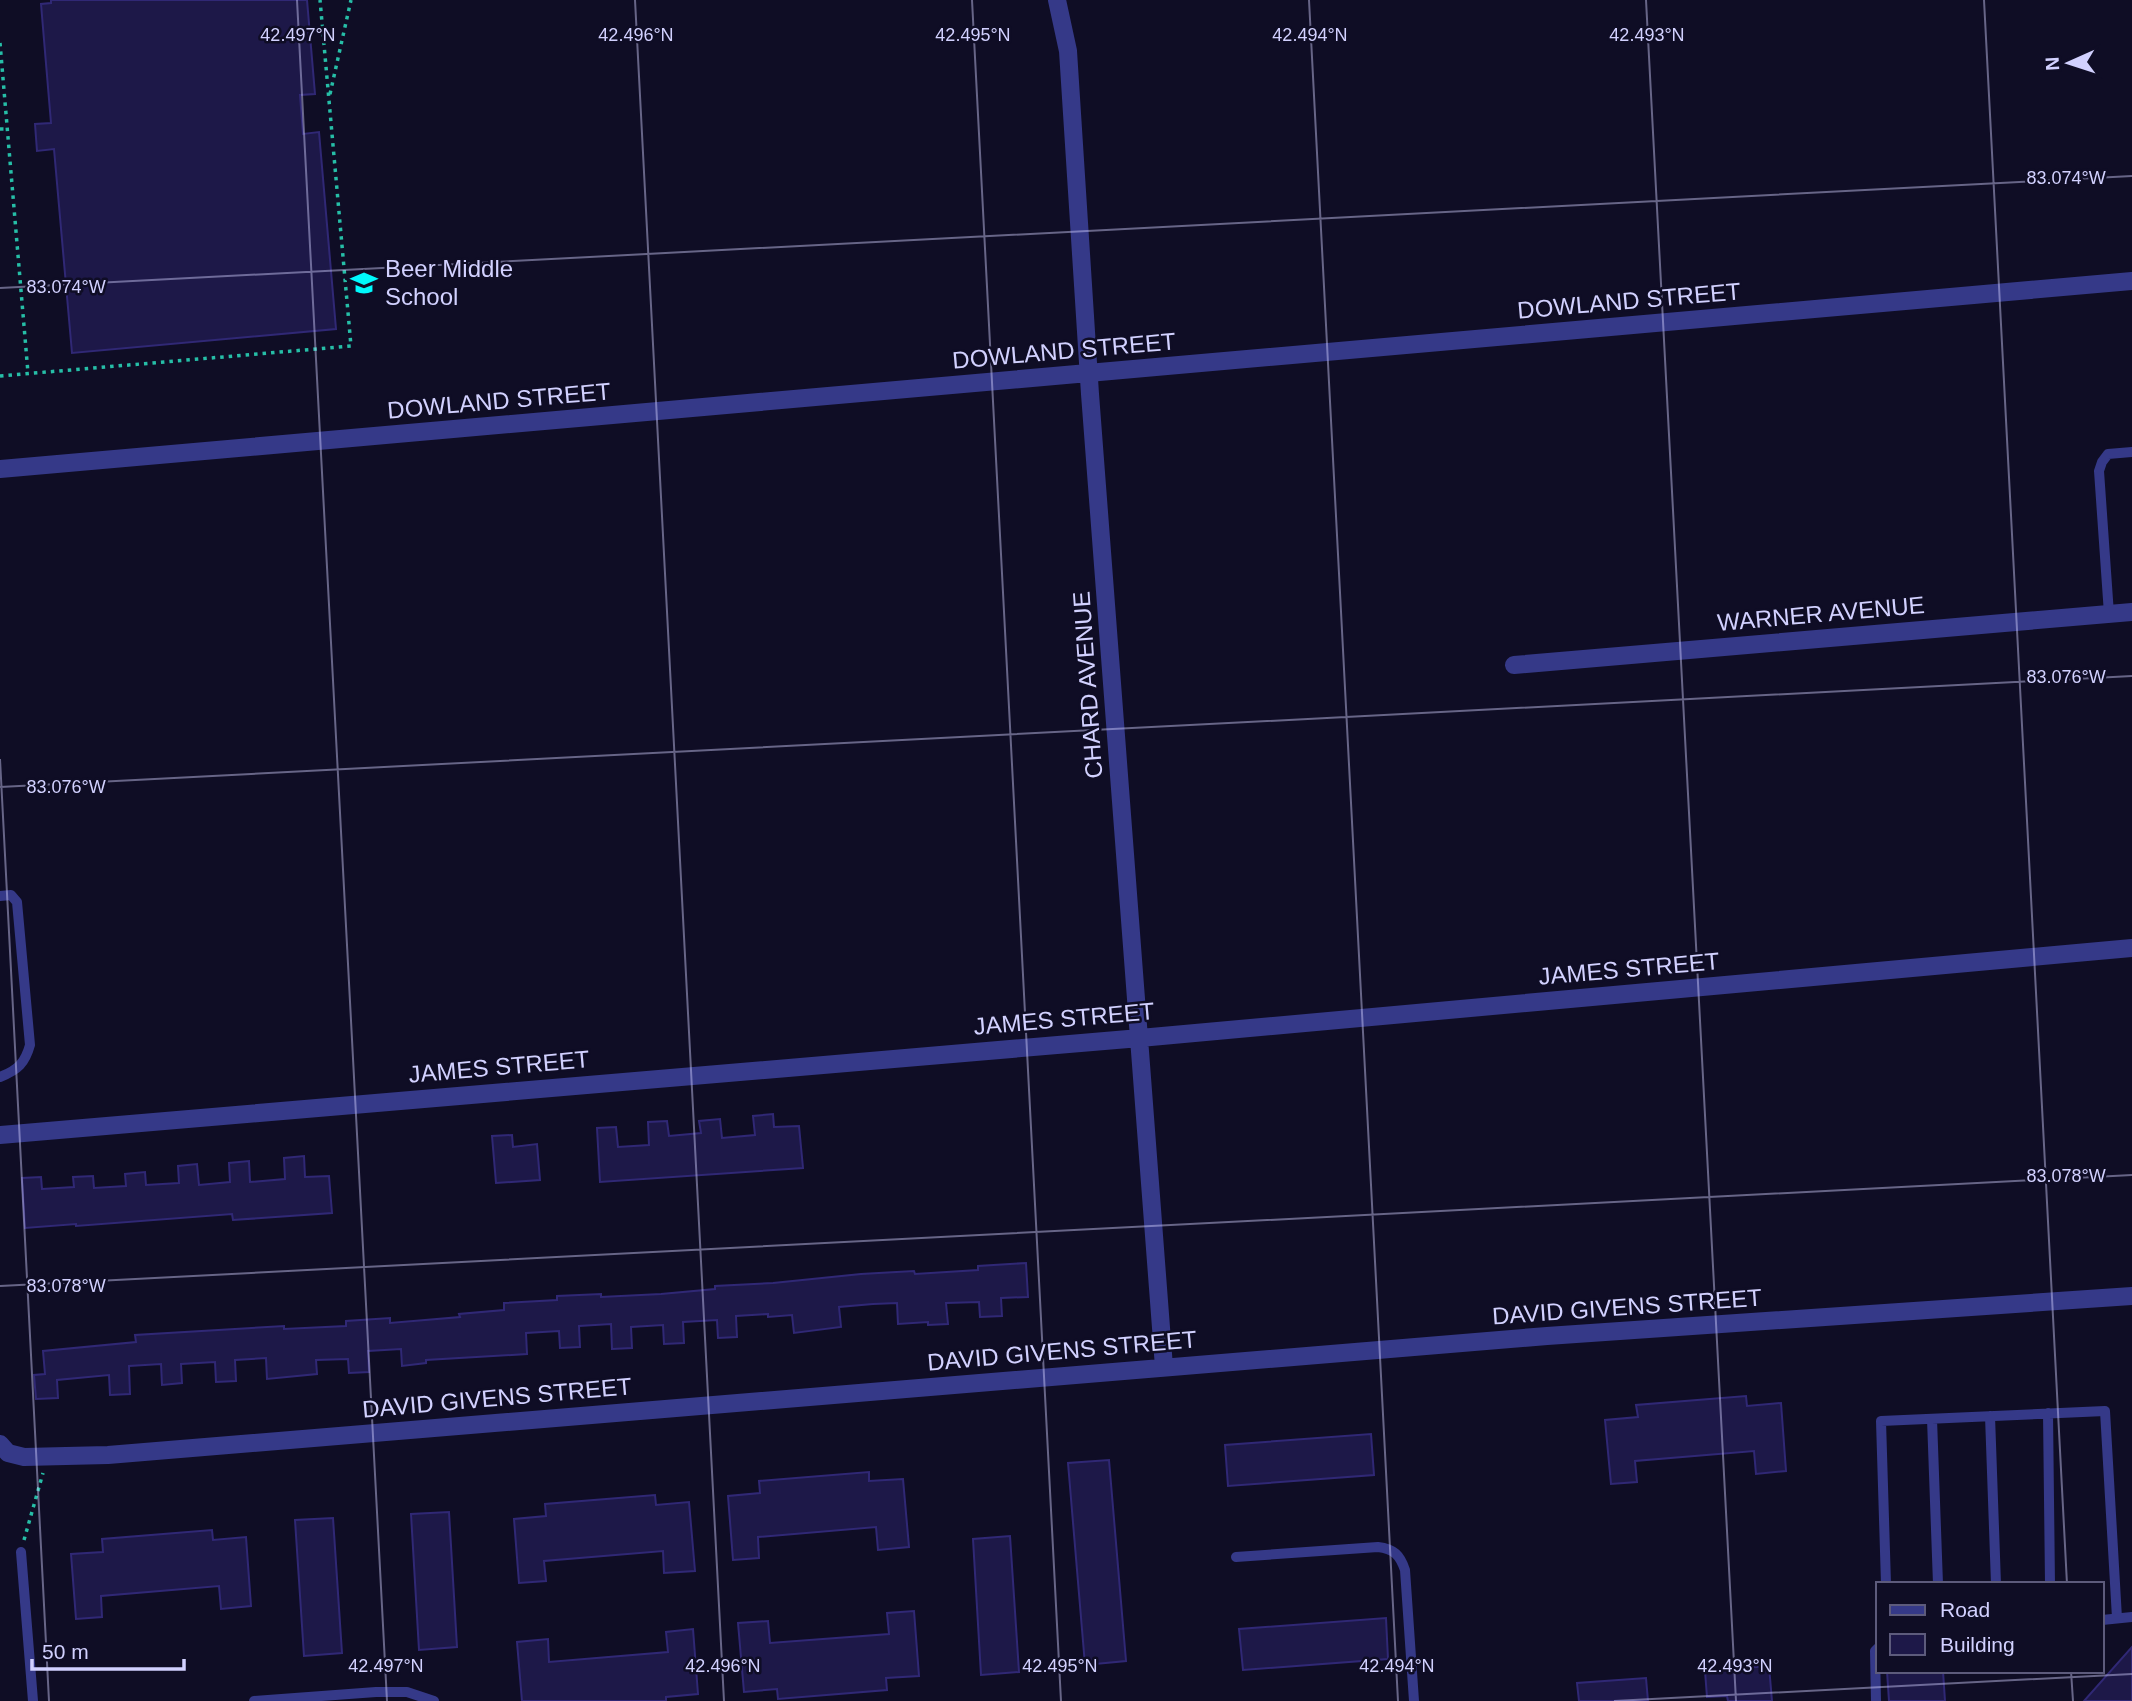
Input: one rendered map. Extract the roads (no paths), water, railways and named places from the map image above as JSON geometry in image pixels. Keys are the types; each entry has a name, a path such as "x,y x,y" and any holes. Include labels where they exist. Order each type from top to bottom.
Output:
{"street":[{"name":"CHARD AVENUE","path":"1057,0 1068,51 1089,374 1164,1367"},
{"name":"DOWLAND STREET","path":"0,469 2132,281"},
{"name":"WARNER AVENUE","path":"1514,665 2132,612"},
{"name":"JAMES STREET","path":"0,1135 1140,1038 2132,948"},
{"name":"DAVID GIVENS STREET","path":"0,1444 8,1453 24,1457 122,1454 1548,1336 2132,1296"}],"lane":[{"path":"2109,614 2099,471 2108,454 2132,452"},
{"path":"0,896 12,895 17,902 30,1045 26,1059 19,1068 0,1077"},
{"path":"1886,1582 1881,1421 2105,1411 2117,1618"},
{"path":"2048,1413 2050,1582"},
{"path":"1990,1416 1996,1582"},
{"path":"1932,1419 1938,1582"},
{"path":"1236,1557 1378,1547 1390,1549 1401,1557 1405,1570 1414,1701"},
{"path":"21,1552 33,1701"},
{"path":"2104,1619 2132,1617"},
{"path":"1876,1650 1876,1701"},
{"path":"254,1701 376,1692 407,1692 434,1701"}],"place":[{"name":"Beer Middle School","path":"364,283"}]}
